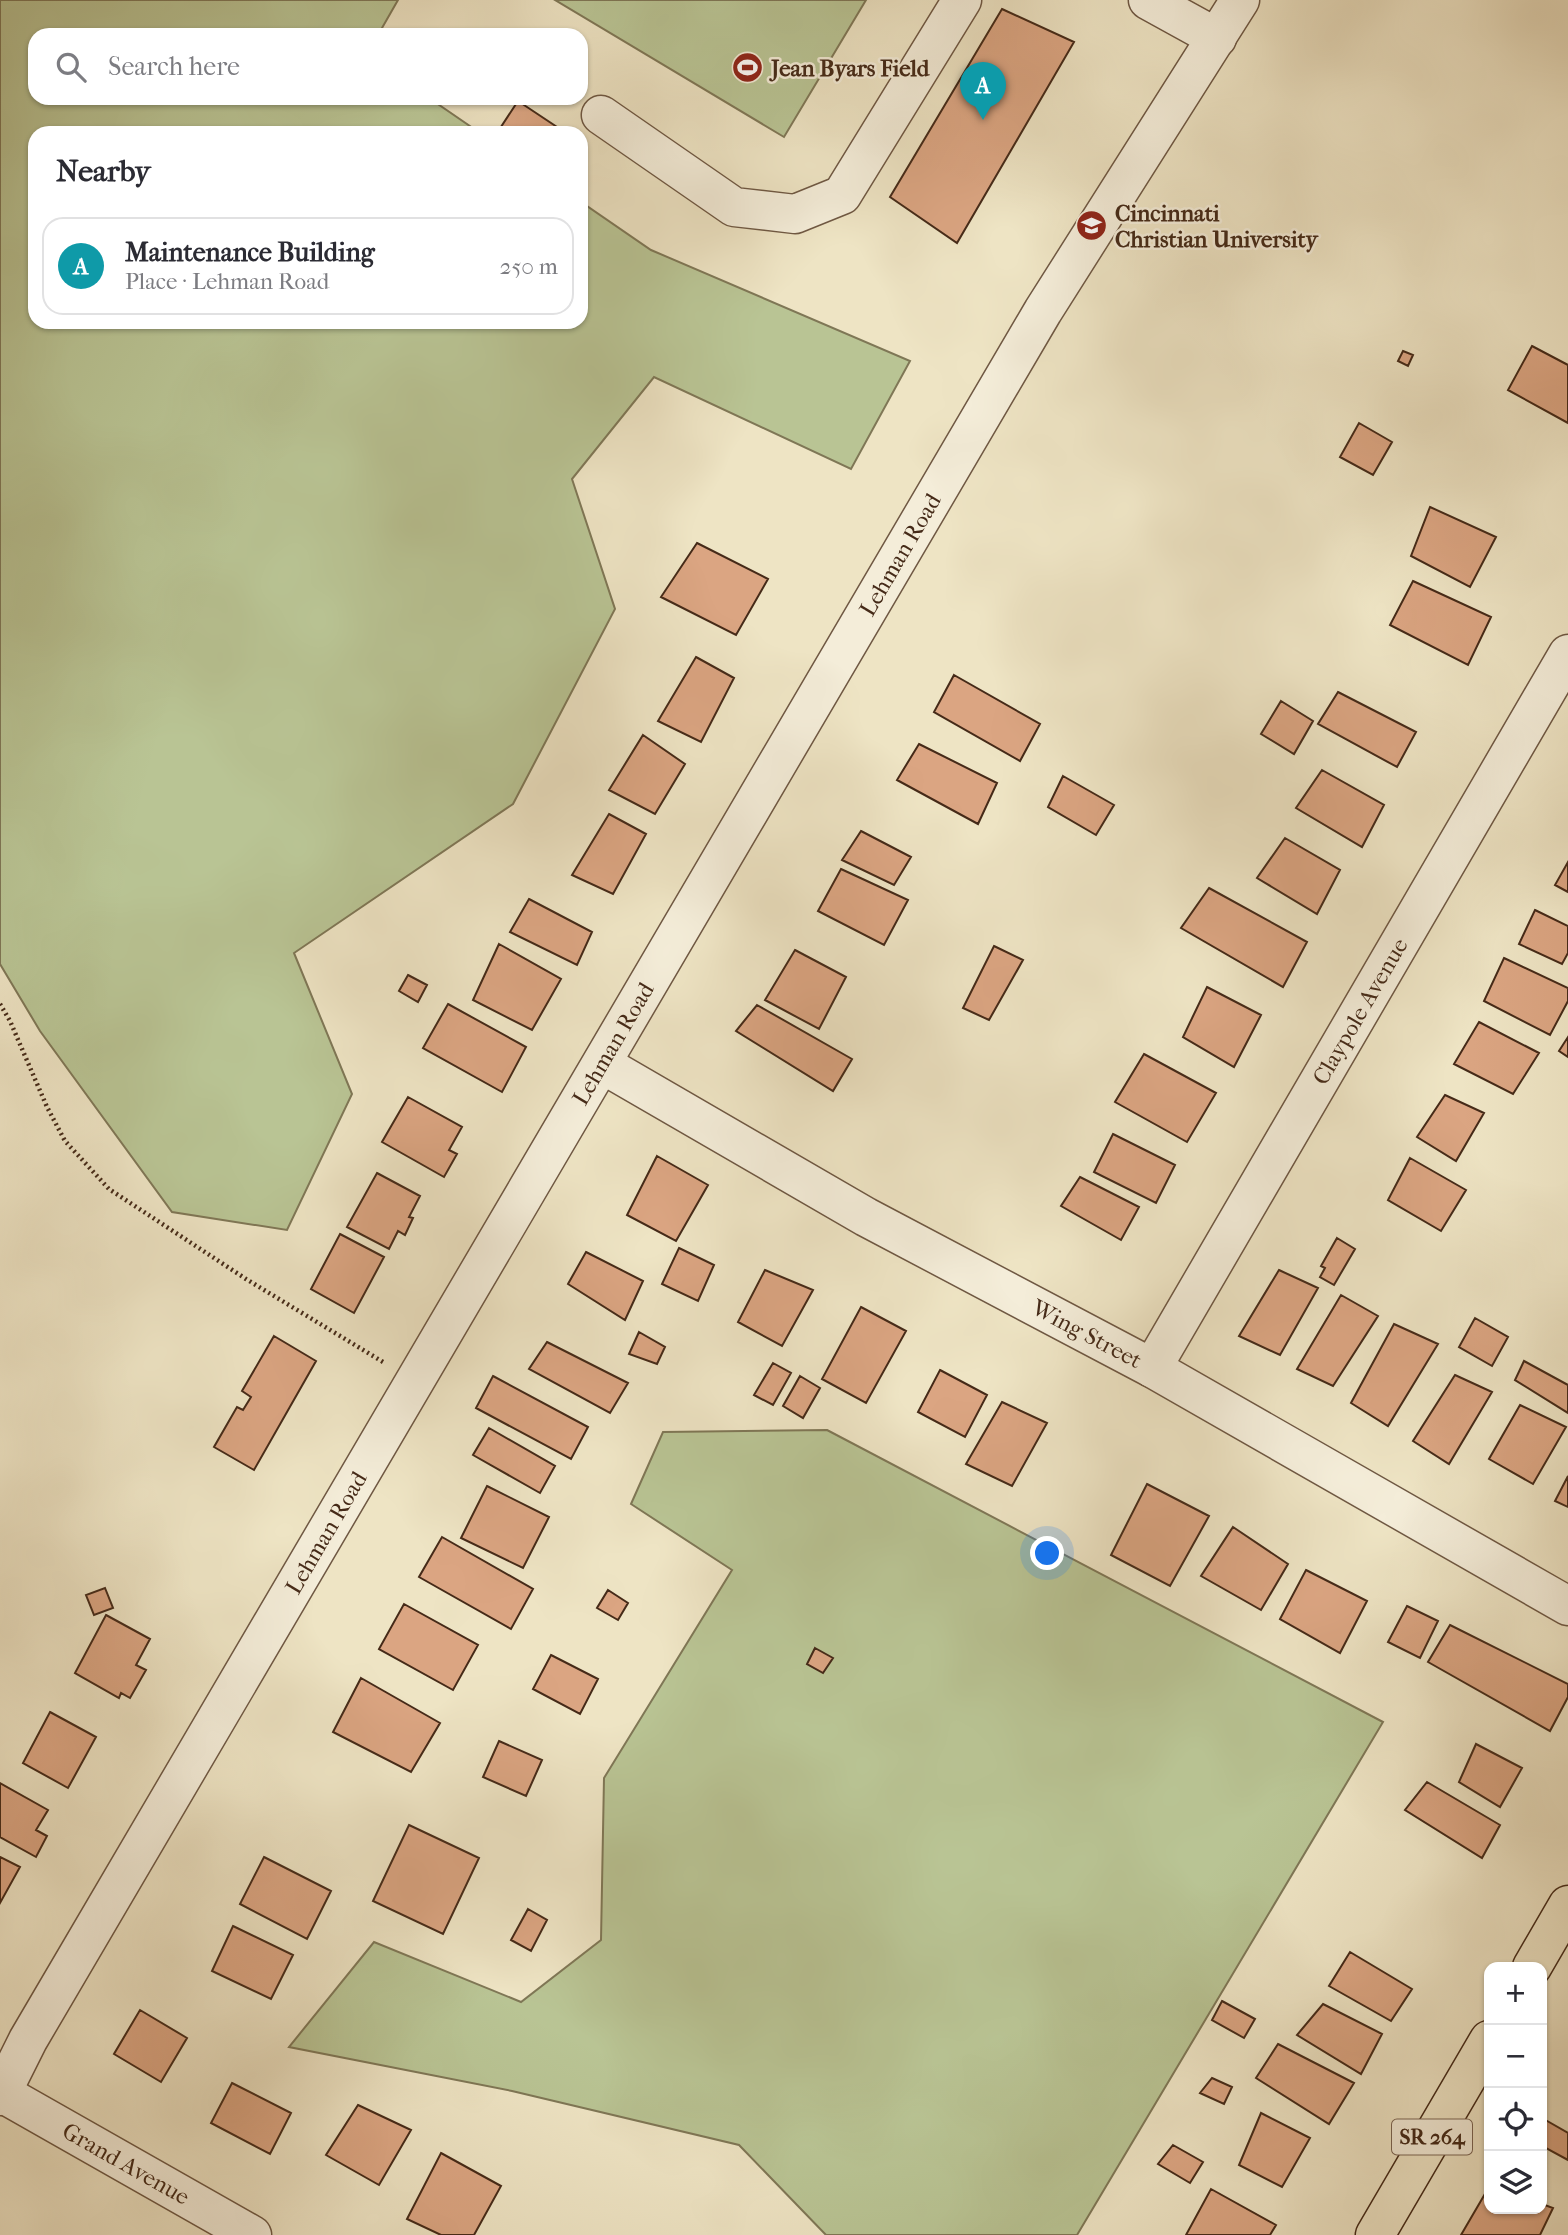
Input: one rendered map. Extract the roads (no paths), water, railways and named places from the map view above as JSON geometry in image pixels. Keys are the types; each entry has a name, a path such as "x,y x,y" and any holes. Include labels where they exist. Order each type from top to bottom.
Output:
{"main road":[{"path":"1535,1962 1568,1905"},
{"name":"SR 264","path":"1375,2235 1484,2048"}],"street":[{"path":"601,115 734,207 795,214 842,195 962,0"},
{"path":"1148,0 1217,38"},
{"name":"Lehman Road","path":"1,2094 28,2040 1043,311 1240,0"},
{"name":"Claypole Avenue","path":"1152,1368 1568,654"},
{"name":"Wing Street","path":"602,1064 866,1217 1152,1368 1568,1606"},
{"name":"Grand Avenue","path":"1,2094 252,2235"}],"place":[{"name":"Jean Byars Field","path":"748,68"},
{"name":"Maintenance Building","path":"983,120"},
{"name":"Cincinnati Christian University","path":"1092,226"}]}
